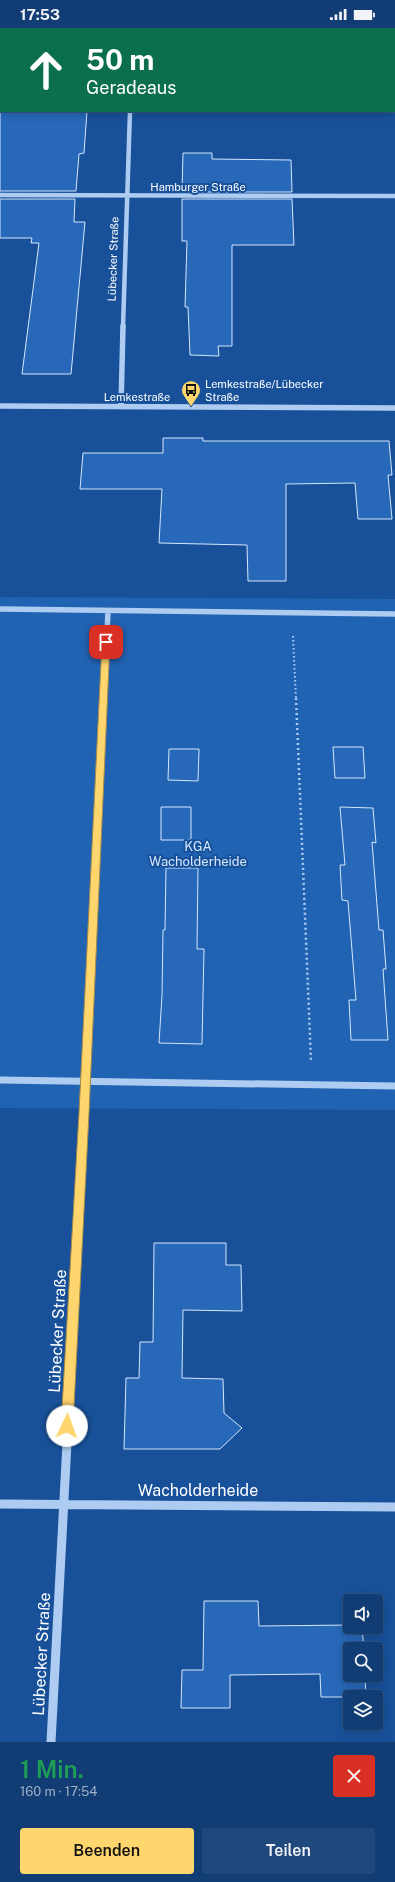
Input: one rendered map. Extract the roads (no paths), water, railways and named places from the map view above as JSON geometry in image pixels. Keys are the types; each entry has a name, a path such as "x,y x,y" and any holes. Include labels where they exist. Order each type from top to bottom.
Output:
{"street":[{"name":"Lübecker Straße","path":"121,407 130,112"},
{"name":"Hamburger Straße","path":"0,196 395,196"},
{"name":"Lemkestraße","path":"0,406 395,408"},
{"path":"0,609 292,614 395,614"},
{"name":"Lübecker Straße","path":"52,1742 63,1504 86,1082 108,610"},
{"path":"0,1080 312,1086 395,1086"},
{"name":"Wacholderheide","path":"0,1504 395,1507"}],"place":[{"name":"Lemkestraße/Lübecker Straße","path":"191,407"}],"park label":[{"name":"KGA Wacholderheide","path":"198,854"}]}
